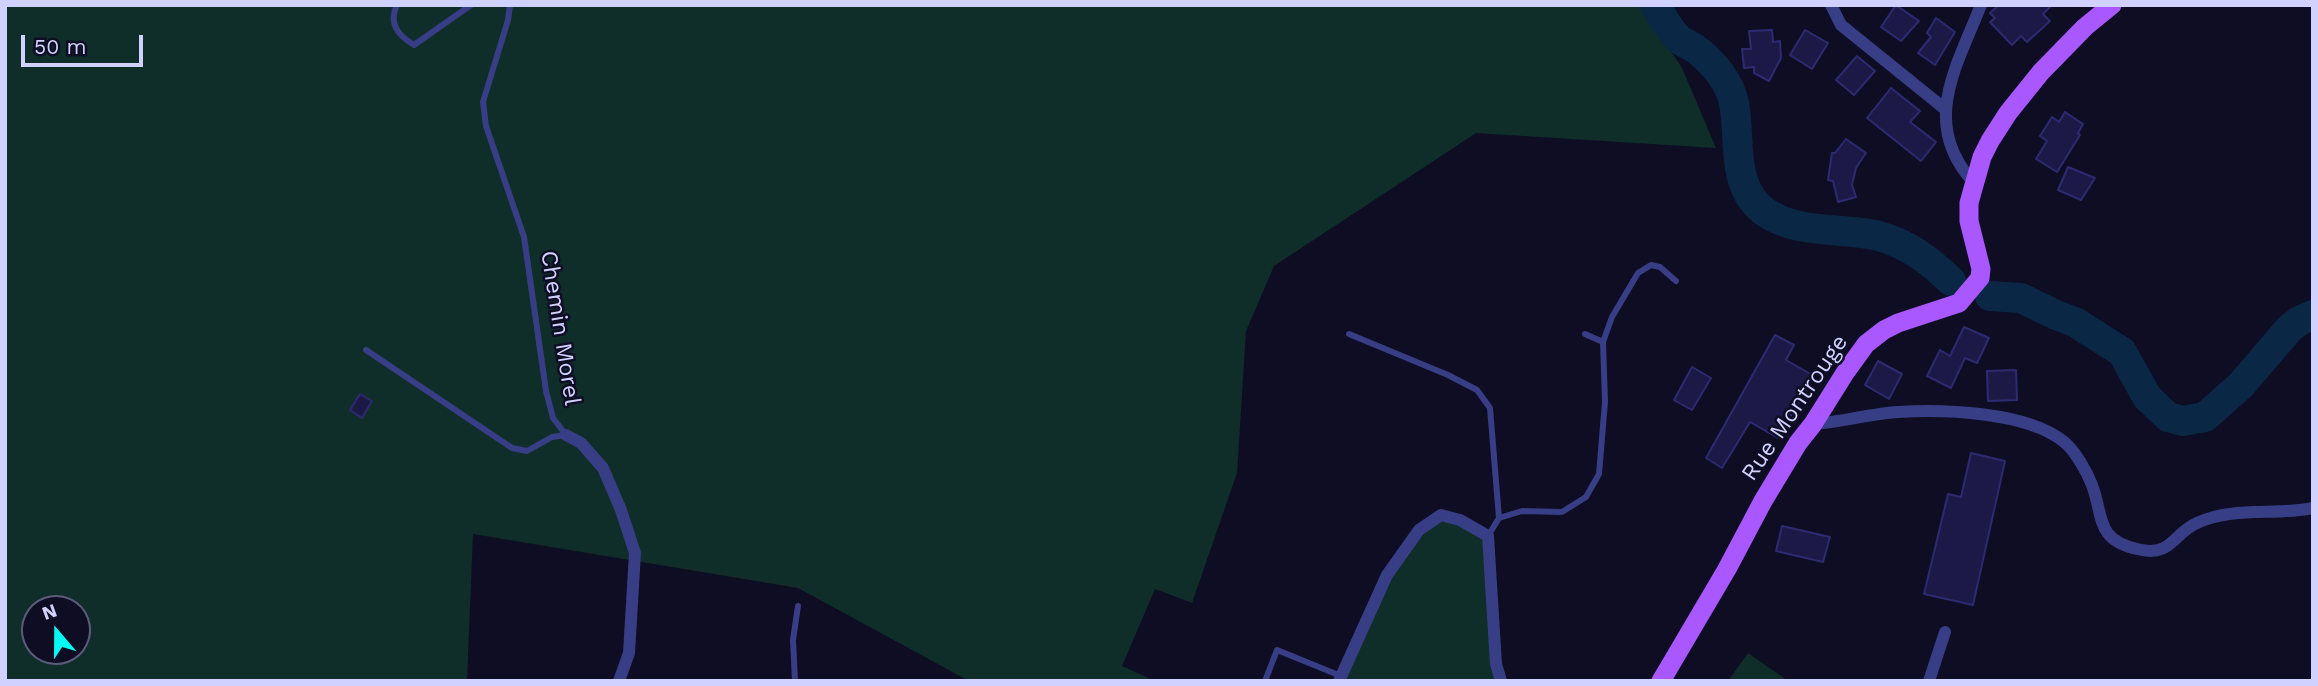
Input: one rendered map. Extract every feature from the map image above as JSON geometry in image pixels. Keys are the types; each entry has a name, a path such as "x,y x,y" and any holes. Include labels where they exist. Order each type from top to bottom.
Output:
{"main road":[{"name":"Rue Montrouge","path":"1661,681 1798,443 1866,344 1898,323 1959,303 1980,278 1978,253 1969,221 1969,203 1982,157 2008,113 2040,72 2085,27 2112,5"}],"street":[{"path":"1831,5 1841,25 1945,109"},
{"path":"1976,185 1966,174 1947,134 1945,109 1946,94 1980,5"},
{"path":"1813,424 1896,412 1955,412 2023,421 2065,442 2092,485 2098,516 2107,533 2124,546 2141,551 2162,550 2194,523 2211,518 2234,513 2313,508"},
{"name":"Chemin Morel","path":"566,435 581,443 603,468 635,553 629,653 619,681"},
{"path":"1340,678 1387,575 1419,530 1441,515 1460,520 1488,537 1496,664 1501,681"},
{"path":"1929,681 1945,632"}],"lane":[{"path":"397,5 393,15 396,31 414,45 471,5"},
{"name":"Chemin Morel","path":"510,5 508,20 482,102 485,126 524,237 546,391 553,418 566,435"},
{"path":"1499,518 1522,511 1562,512 1586,497 1598,474 1605,402 1603,342 1612,317 1638,272 1651,265 1660,267 1676,281"},
{"path":"1349,334 1448,375 1476,390 1490,408 1499,518 1488,537"},
{"path":"1585,334 1603,342"},
{"path":"366,350 512,448 527,450 552,437 566,435"},
{"path":"795,681 793,640 798,606"},
{"path":"1265,681 1277,650 1340,678"}],"green space":[{"path":"5,5 1640,5 1682,68 1716,148 1476,133 1274,266 1246,331 1237,473 1192,603 1155,589 1122,666 1155,681 969,681 798,588 473,534 467,681 5,681"},
{"path":"1441,515 1488,536 1501,681 1339,681 1387,575"},
{"path":"1748,653 1788,681 1728,681"}],"building":[{"path":"1896,5 1919,21 1901,41 1881,27"},
{"path":"1999,5 2052,5 2043,14 2050,21 2027,42 2021,36 2012,45 1990,22 1995,18 1990,13"},
{"path":"1936,18 1955,32 1935,65 1918,53 1931,37 1927,33"},
{"path":"1772,30 1773,42 1780,41 1781,58 1769,81 1754,73 1754,67 1744,68 1742,49 1751,49 1749,31"},
{"path":"1805,30 1828,43 1812,69 1790,55"},
{"path":"1857,56 1875,71 1854,95 1836,80"},
{"path":"1891,88 1920,111 1910,122 1936,142 1921,161 1867,118"},
{"path":"2065,112 2083,124 2078,133 2080,135 2057,172 2036,159 2047,141 2040,136 2052,117 2059,122"},
{"path":"1846,139 1866,153 1856,168 1852,185 1856,197 1838,202 1833,181 1828,180 1832,153 1835,153"},
{"path":"2068,167 2095,178 2081,200 2058,190"},
{"path":"1964,327 1989,338 1977,363 1965,358 1951,388 1927,376 1940,350 1950,356"},
{"path":"1775,335 1794,345 1786,360 1814,376 1778,438 1750,422 1722,468 1706,458"},
{"path":"1878,361 1902,374 1889,399 1865,385"},
{"path":"1692,367 1711,378 1692,410 1674,400"},
{"path":"2016,370 2017,400 1988,401 1987,371"},
{"path":"360,394 372,401 362,418 350,410"},
{"path":"1971,453 2005,461 1973,605 1924,594 1948,494 1961,497"},
{"path":"1782,526 1830,537 1823,562 1776,551"}],"waterway":[{"path":"1655,5 1676,36 1710,61 1729,88 1734,103 1742,176 1754,202 1765,212 1792,224 1865,233 1890,239 1918,254 1951,281"},
{"path":"1990,296 2021,298 2075,322 2122,352 2147,397 2168,417 2183,421 2205,417 2241,385 2289,329 2313,315"}]}
